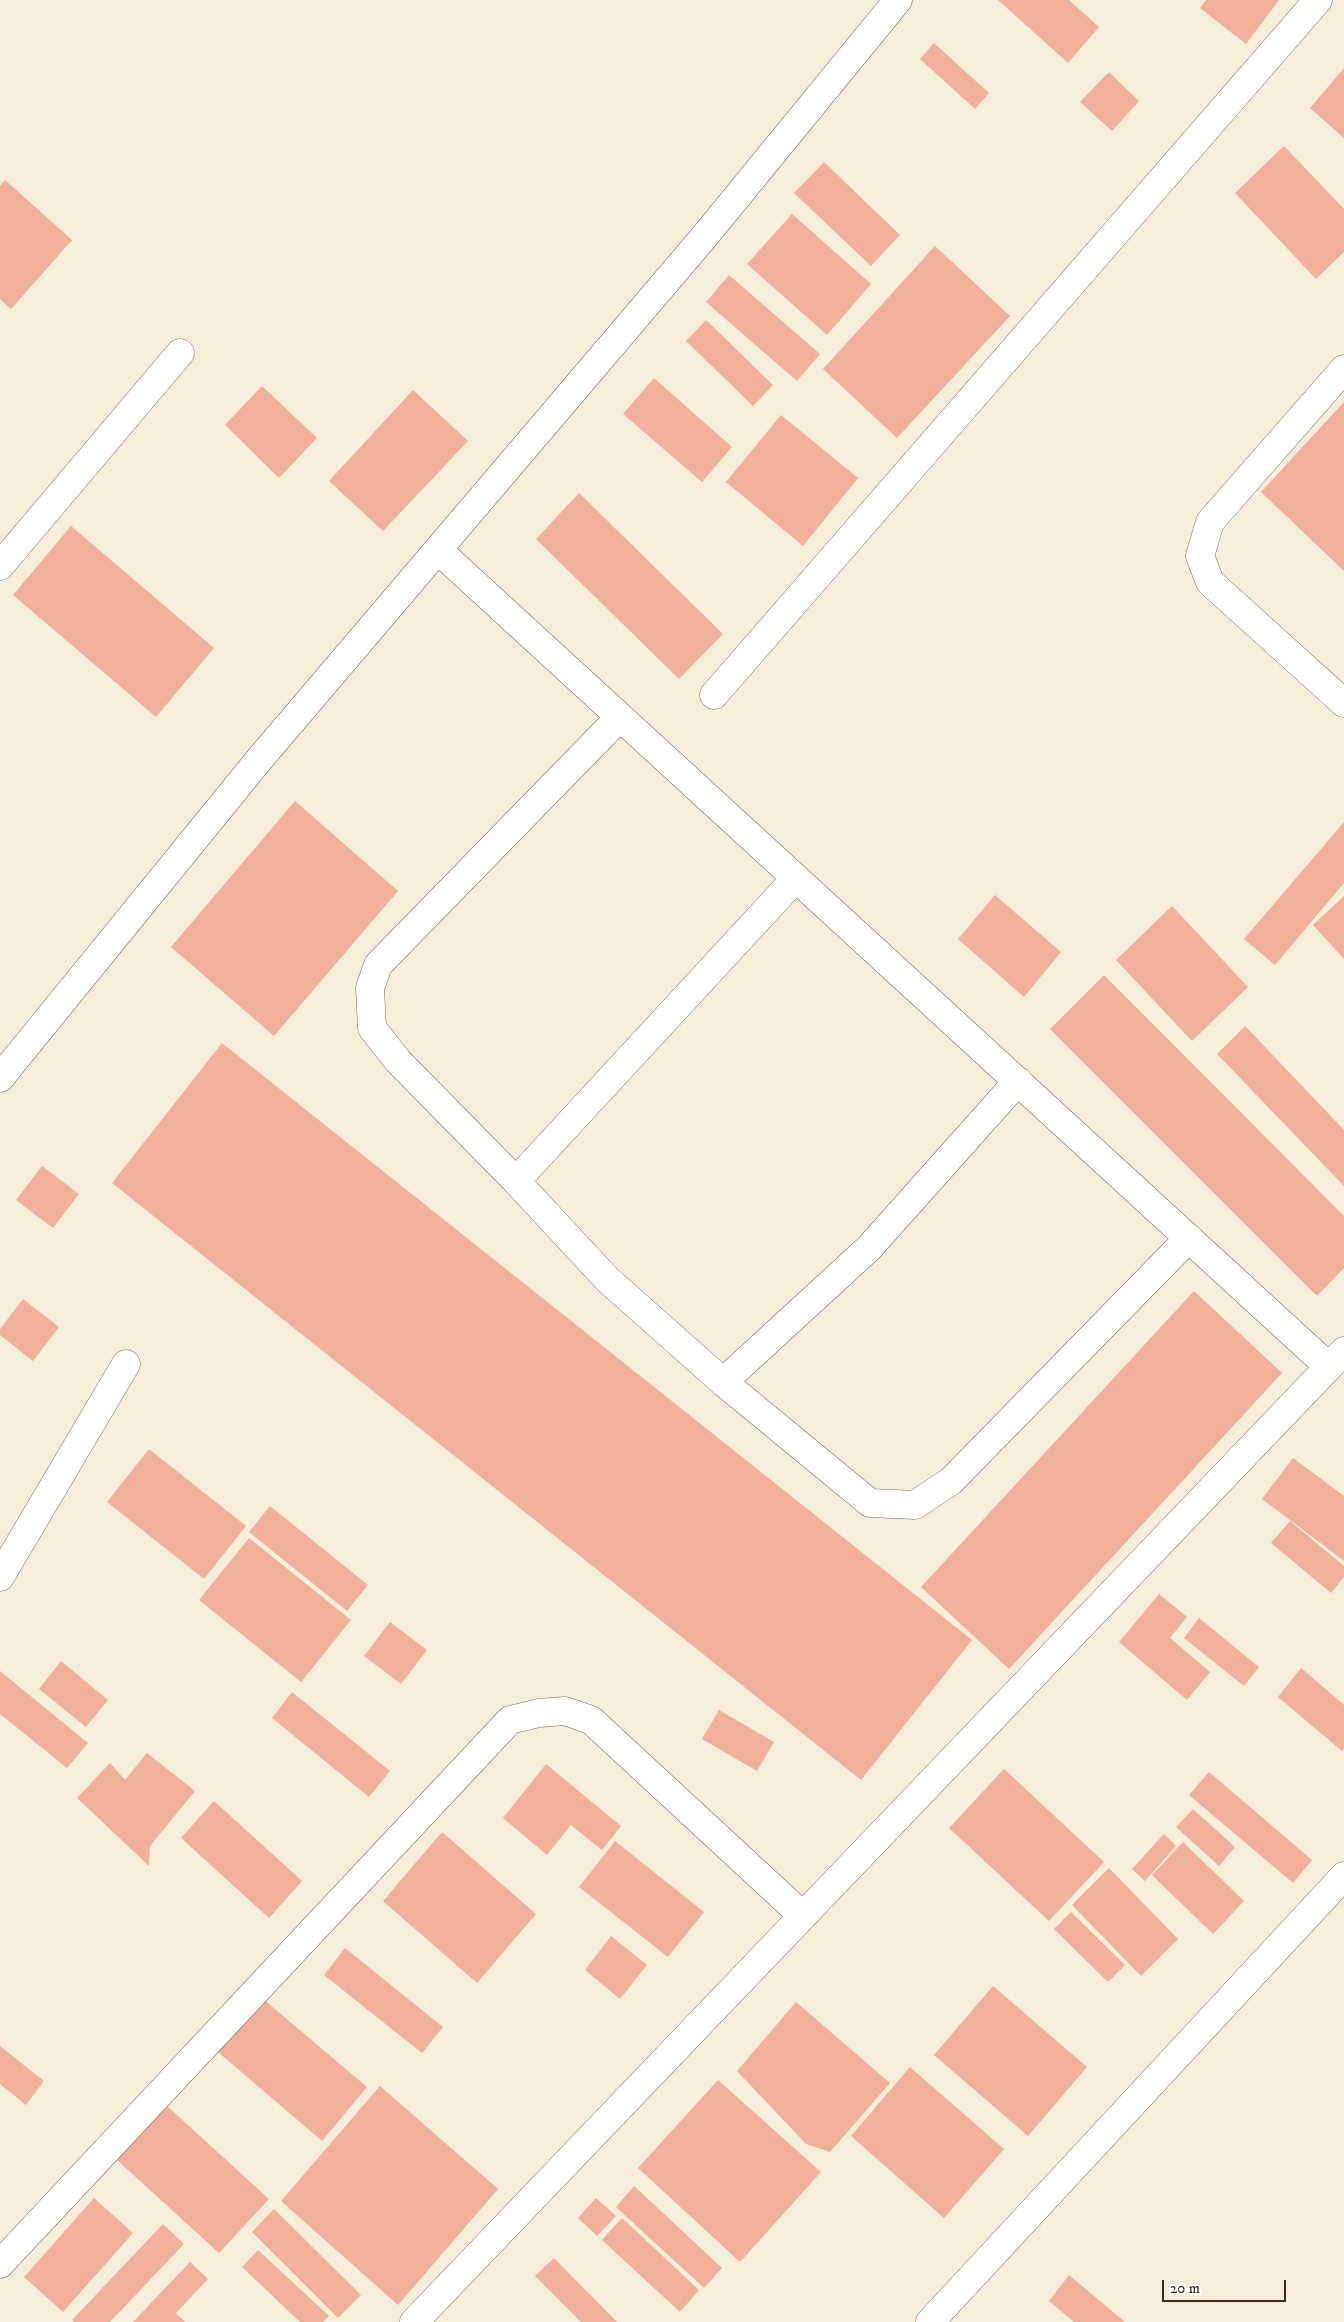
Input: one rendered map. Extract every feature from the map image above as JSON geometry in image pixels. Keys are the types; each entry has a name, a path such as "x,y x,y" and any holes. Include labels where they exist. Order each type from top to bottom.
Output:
{"street":[{"path":"0,1078 258,761 704,237 898,0"},
{"path":"714,695 1318,0"},
{"path":"0,566 180,353"},
{"path":"1344,370 1210,522 1200,556 1210,582 1344,704"},
{"path":"414,2322 1336,1359 1189,1238 438,550"},
{"path":"620,717 378,965 370,988 372,1028 398,1061 516,1181 606,1279 723,1382 870,1503 915,1505 951,1480 1189,1238"},
{"path":"516,1181 796,878"},
{"path":"723,1382 869,1248 1018,1082"},
{"path":"0,1577 126,1364"},
{"path":"0,2264 510,1720 539,1713 565,1711 591,1720 803,1916"},
{"path":"930,2322 1344,1876"}],"building":[{"path":"998,0 1069,0 1099,27 1068,63"},
{"path":"1206,0 1279,0 1246,44 1200,8"},
{"path":"934,43 989,93 975,109 920,59"},
{"path":"1344,68 1344,138 1310,108"},
{"path":"1109,72 1139,101 1112,131 1080,102"},
{"path":"1284,146 1344,209 1344,252 1316,279 1235,193"},
{"path":"824,162 900,235 871,266 794,193"},
{"path":"5,180 72,240 11,309 0,299 0,186"},
{"path":"792,214 871,284 827,335 747,264"},
{"path":"935,246 1010,316 897,438 823,369"},
{"path":"729,275 820,354 797,381 706,302"},
{"path":"706,320 773,385 753,406 686,341"},
{"path":"654,378 732,447 702,482 623,414"},
{"path":"262,386 317,438 279,478 225,425"},
{"path":"413,390 468,441 383,531 329,481"},
{"path":"1344,402 1344,571 1261,492"},
{"path":"781,415 858,478 803,546 726,482"},
{"path":"579,493 723,634 679,679 536,539"},
{"path":"71,526 214,648 156,717 13,595"},
{"path":"295,801 398,891 274,1036 171,947"},
{"path":"1344,822 1344,883 1275,965 1244,939"},
{"path":"995,895 1061,952 1024,997 958,939"},
{"path":"1344,896 1344,959 1313,925"},
{"path":"1172,906 1248,987 1192,1041 1116,960"},
{"path":"1104,975 1344,1216 1344,1268 1317,1296 1050,1029"},
{"path":"1245,1026 1344,1130 1344,1186 1217,1054"},
{"path":"222,1043 972,1640 861,1780 112,1183"},
{"path":"42,1166 79,1194 53,1228 16,1200"},
{"path":"1194,1291 1282,1373 1009,1669 921,1587"},
{"path":"23,1299 59,1327 33,1361 0,1335 0,1329"},
{"path":"149,1449 246,1526 204,1579 107,1502"},
{"path":"1293,1458 1344,1496 1344,1561 1262,1499"},
{"path":"270,1506 368,1585 347,1611 249,1532"},
{"path":"1290,1521 1344,1566 1344,1577 1331,1593 1271,1543"},
{"path":"249,1538 351,1620 301,1682 199,1600"},
{"path":"1159,1594 1187,1617 1170,1638 1210,1672 1187,1700 1119,1642"},
{"path":"1199,1618 1259,1667 1244,1686 1184,1638"},
{"path":"390,1622 427,1650 401,1684 364,1656"},
{"path":"61,1661 108,1700 86,1727 39,1689"},
{"path":"1301,1668 1344,1705 1344,1748 1342,1751 1278,1697"},
{"path":"0,1671 88,1743 67,1768 0,1714"},
{"path":"292,1692 390,1771 369,1797 272,1718"},
{"path":"719,1710 774,1742 757,1771 702,1739"},
{"path":"147,1753 195,1791 150,1846 149,1866 77,1798 110,1763 125,1780"},
{"path":"546,1764 621,1826 602,1850 571,1825 547,1855 503,1818"},
{"path":"1004,1769 1104,1862 1049,1921 949,1828"},
{"path":"1209,1772 1312,1860 1293,1883 1189,1795"},
{"path":"214,1801 302,1881 269,1918 181,1838"},
{"path":"1193,1809 1235,1847 1219,1866 1176,1827"},
{"path":"442,1832 536,1914 477,1983 383,1901"},
{"path":"1164,1834 1176,1846 1145,1881 1132,1869"},
{"path":"615,1841 704,1912 668,1957 579,1887"},
{"path":"1183,1842 1244,1901 1213,1934 1152,1875"},
{"path":"1109,1868 1178,1939 1141,1976 1072,1905"},
{"path":"1071,1912 1125,1965 1108,1982 1054,1929"},
{"path":"611,1936 647,1965 620,1999 585,1970"},
{"path":"345,1948 443,2027 422,2053 324,1975"},
{"path":"993,1986 1087,2067 1028,2136 934,2055"},
{"path":"263,1999 367,2087 322,2141 218,2052"},
{"path":"796,2002 890,2083 830,2152 806,2144 737,2071"},
{"path":"0,2046 44,2081 26,2105 0,2084"},
{"path":"910,2067 1004,2149 944,2218 851,2136"},
{"path":"718,2080 821,2172 740,2262 638,2168"},
{"path":"380,2086 498,2189 398,2305 281,2201"},
{"path":"167,2106 269,2199 219,2253 117,2160"},
{"path":"634,2186 722,2268 704,2288 616,2207"},
{"path":"94,2198 133,2233 63,2312 24,2277"},
{"path":"596,2198 616,2216 597,2236 578,2218"},
{"path":"274,2209 361,2295 338,2318 252,2232"},
{"path":"622,2218 699,2290 680,2312 602,2240"},
{"path":"163,2224 184,2244 110,2322 74,2322 72,2320"},
{"path":"258,2250 329,2316 323,2322 300,2322 242,2267"},
{"path":"554,2258 617,2322 581,2322 535,2276"},
{"path":"190,2262 208,2279 176,2313 185,2322 133,2322"},
{"path":"1069,2275 1125,2322 1074,2322 1049,2301"}]}
